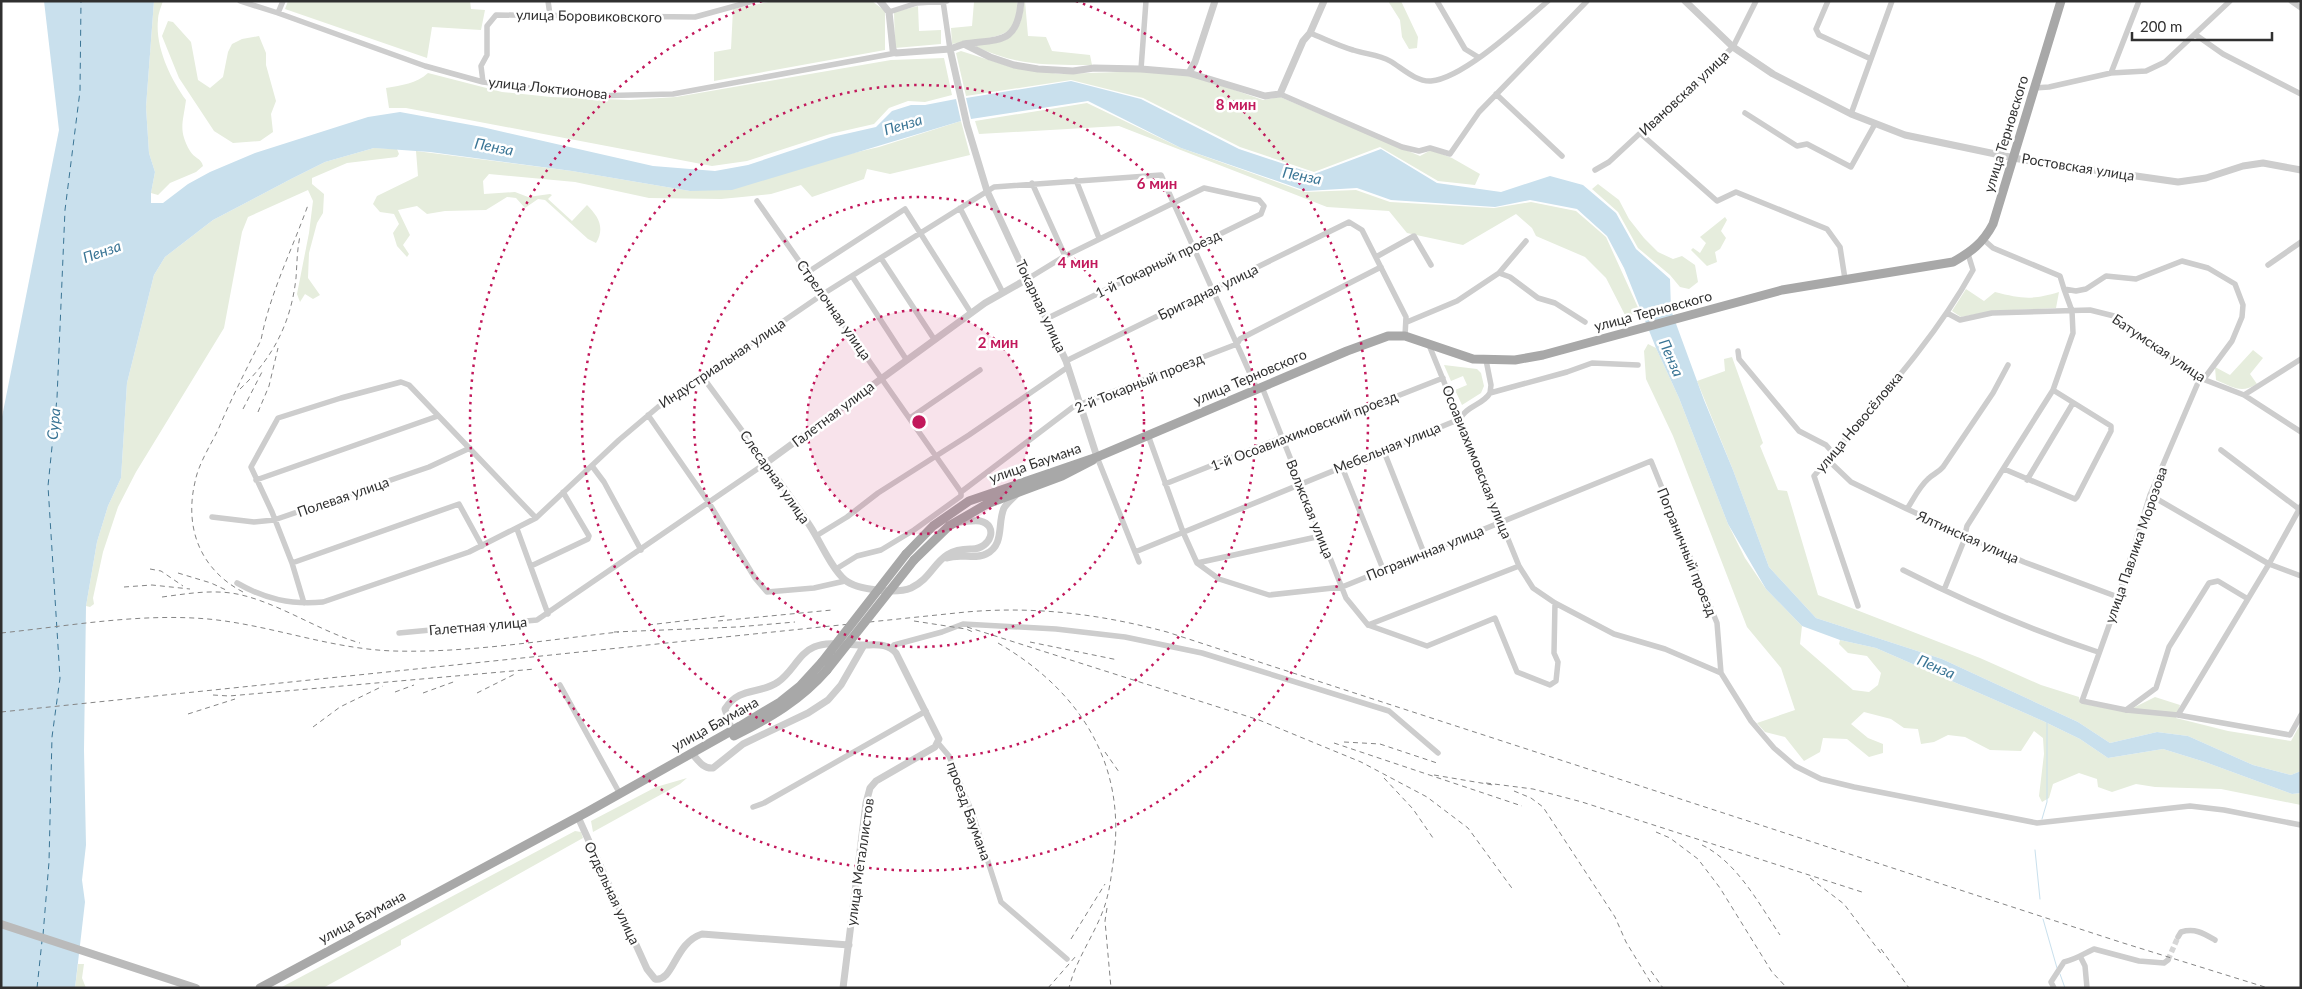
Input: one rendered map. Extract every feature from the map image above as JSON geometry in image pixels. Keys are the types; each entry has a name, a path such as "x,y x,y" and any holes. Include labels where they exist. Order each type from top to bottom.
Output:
{"main road":[{"name":"улица Терновского","path":"1097,457 1374,340 1388,336 1405,336 1451,353 1486,360 1515,360 1543,355 1782,290 1953,262 1968,254 1984,240 1993,224 2061,1"},
{"name":"улица Баумана","path":"636,786 780,702 825,666 914,560 955,522 986,504 1018,494 1077,470 1097,457"},
{"name":"улица Баумана","path":"260,988 620,794 781,712 813,686 825,666 906,554 933,526 970,501 1080,461 1097,457"},
{"path":"1,924 196,988"}],"street":[{"name":"улица Локтионова","path":"240,1 425,66 483,82 590,96 672,94 896,53"},
{"path":"278,13 283,1"},
{"path":"548,1 550,15"},
{"name":"улица Боровиковского","path":"483,82 481,66 487,55 487,26 492,18 502,14 695,18 752,1"},
{"path":"880,1 890,12 893,50 896,53 950,49 964,44 1003,38 1014,31 1020,19 1021,1"},
{"path":"890,12 917,3 945,1 950,49"},
{"path":"1141,69 1146,1"},
{"path":"1189,73 1195,62 1215,1"},
{"path":"1280,94 1303,41 1310,33 1324,1"},
{"path":"1437,1 1465,49 1478,57"},
{"path":"1310,33 1353,50 1388,60 1419,79 1432,81 1466,66 1509,34 1548,1"},
{"path":"964,44 990,57 1014,65 1038,69 1073,71 1094,68 1141,69 1189,73 1265,96 1280,94 1402,147 1419,151 1430,148 1450,154 1479,112 1587,1"},
{"name":"Ростовская улица","path":"1684,1 1733,47 1773,74 1851,114 1905,135 2014,157 2178,182 2206,178 2243,166 2262,163 2301,170"},
{"name":"Ивановская улица","path":"1595,170 1609,162 1641,134 1733,47 1756,1"},
{"path":"1828,1 1816,29 1819,35 1871,59"},
{"path":"1851,114 1892,1"},
{"path":"2111,73 2139,1"},
{"path":"2034,88 2049,87 2111,73 2146,71 2165,62 2196,36 2230,1"},
{"path":"2291,1 2301,8"},
{"path":"2196,36 2223,54 2301,94"},
{"name":"Токарная улица","path":"950,49 967,125 987,191 1048,318 1067,364 1097,457 1139,562"},
{"path":"1496,94 1562,156"},
{"path":"1745,113 1796,146 1807,144 1851,167 1875,124"},
{"path":"1641,134 1717,201 1736,192 1827,229 1840,247 1845,279"},
{"name":"Индустриальная улица","path":"237,583 254,593 273,600 304,603 324,602 482,546 536,518 648,415 702,376 823,294 994,187 1161,175"},
{"name":"Волжская улица","path":"1161,175 1237,344 1260,388 1346,598 1368,625"},
{"path":"1076,180 1099,238"},
{"path":"1032,183 1065,256"},
{"name":"Галетная улица","path":"399,633 537,620 766,464 906,359 1002,291 1099,238 1204,188 1258,200 1264,206"},
{"name":"Стрелочная улица","path":"757,201 961,492"},
{"name":"1-й Токарный проезд","path":"1048,318 1261,214 1264,206"},
{"path":"960,208 1002,291"},
{"path":"808,272 905,209 971,313"},
{"name":"Бригадная улица","path":"816,536 936,456 1067,364 1349,222 1362,230 1376,257"},
{"path":"1405,336 1407,322 1376,257 1414,236 1431,266"},
{"path":"1944,590 1963,543 1967,526 2053,390 2073,333 2072,311 2060,276 1993,248 1984,240"},
{"path":"1407,322 1456,301 1498,273 1526,241"},
{"path":"2268,266 2301,242"},
{"name":"улица Новосёловка","path":"1858,606 1814,476 1895,381 1947,312 1973,270 1968,254"},
{"path":"881,258 934,339"},
{"name":"улица Павлика Морозова","path":"2064,289 2076,291 2086,289 2106,276 2136,279 2182,261 2208,268 2235,284 2243,305 2242,317 2232,341 2206,376 2200,378 2150,495 2118,597 2082,701 2126,710"},
{"name":"2-й Токарный проезд","path":"836,569 857,556 881,550 914,530 961,496 961,492 1073,407 1237,344 1240,339 1381,267"},
{"name":"улица Терновского","path":"1498,273 1510,278 1538,298 1555,303 1585,322"},
{"path":"852,276 906,359"},
{"name":"Батумская улица","path":"1947,312 1960,320 1992,314 2090,310 2114,316 2200,378 2244,396 2301,432"},
{"name":"Осоавиахимовская улица","path":"1429,344 1525,579 1532,588 1555,603"},
{"path":"1738,351 1739,359 1799,431 1826,445 1833,453"},
{"path":"2244,396 2301,359"},
{"path":"1486,360 1491,386 1490,392"},
{"name":"Мебельная улица","path":"1135,552 1460,419 1463,412 1486,398 1490,392 1567,372 1592,363 1638,365"},
{"path":"1907,509 1925,482 1938,474 1944,467 1993,393 2008,365"},
{"path":"910,418 980,370"},
{"name":"Слесарная улица","path":"702,376 766,464 845,581"},
{"name":"1-й Осоавиахимовский проезд","path":"1165,484 1281,438 1288,439 1443,378"},
{"path":"304,603 292,562 251,466 278,418 401,382 408,384 536,518"},
{"path":"2004,469 2075,499 2077,497 2096,463 2112,426 2053,390"},
{"path":"2027,480 2073,403"},
{"path":"648,415 709,504 741,557 767,592 814,588 845,581 880,591 897,591 910,588 921,580 940,560 958,548 982,547 991,537 989,527 980,522 955,522"},
{"path":"256,480 438,416"},
{"path":"1148,435 1183,532 1197,563 1321,536"},
{"name":"Полевая улица","path":"212,517 254,522 274,520 429,467 470,448"},
{"path":"1383,450 1424,553"},
{"path":"2178,715 2270,564 2300,508 2221,450"},
{"name":"Ялтинская улица","path":"1828,460 1851,482 1964,536 2024,562 2118,597"},
{"name":"Пограничная улица","path":"1197,563 1218,579 1269,595 1342,586 1502,523 1651,461"},
{"name":"Пограничный проезд","path":"1651,461 1717,624 1721,673"},
{"path":"592,466 604,482 641,550"},
{"path":"1342,467 1383,569"},
{"path":"531,566 588,539 589,536 564,492"},
{"path":"940,560 955,555 973,556 985,554 994,548 999,540 1005,508 1018,494"},
{"path":"2150,495 2270,564 2301,576"},
{"path":"292,562 459,504 482,546"},
{"path":"517,529 548,614"},
{"path":"1368,625 1519,566"},
{"path":"1903,570 1944,590 2051,636 2098,652"},
{"path":"2126,710 2156,688 2170,647 2209,583 2218,581 2248,599"},
{"path":"1368,625 1427,646 1495,618 1517,672 1550,685 1556,681 1558,662 1554,652 1555,603 1614,634 1665,648 1721,673 1751,721 1774,748 1795,766 1821,779 2044,824 2190,806 2224,810 2301,825"},
{"path":"732,731 725,709 731,700 740,694 768,688 776,683 786,676 812,647 820,645 885,645 891,648 894,645 964,624 1056,629 1125,636 1202,653 1389,711 1438,753"},
{"path":"695,757 700,764 709,769 713,768 742,744 818,707 842,685 864,645"},
{"name":"проезд Баумана","path":"891,648 902,662 938,733 938,743 949,756 973,815 1001,902 1067,959"},
{"path":"560,685 620,794"},
{"path":"2126,710 2178,715 2290,736 2301,715"},
{"path":"753,807 764,803 926,711"},
{"name":"улица Металлистов","path":"843,988 866,803 870,788 883,775 938,743"},
{"name":"Отдельная улица","path":"578,817 647,970 655,979 664,978 670,972 682,948 689,940 702,934 849,945"},
{"path":"2178,937 2181,932 2189,930 2198,931 2214,940"},
{"path":"2054,988 2051,982 2064,962 2081,958 2085,953 2094,948 2140,961 2164,963 2168,960"},
{"path":"2081,958 2085,966 2087,988"}],"green space":[{"path":"154,1 163,1 158,18 158,30 165,63 186,100 182,126 186,144 203,166 196,172 170,183 158,195 151,193 155,172 149,153 146,107"},
{"path":"288,1 470,1 471,9 485,10 481,30 432,27 427,58 285,9"},
{"path":"774,1 872,1 885,11 885,50 714,81 714,52 731,49 733,9"},
{"path":"1017,1 1014,22 1007,32 984,39 952,44 951,28 972,26 974,2"},
{"path":"1025,1 1028,36 1046,37 1052,51 1090,55 1092,65 1045,64 1017,61 973,45 996,43 1013,34 1021,20"},
{"path":"1388,1 1401,1 1418,37 1417,48 1409,49 1402,37 1400,20"},
{"path":"918,6 919,31 941,30 941,44 895,48 894,12"},
{"path":"168,21 173,22 191,42 198,80 210,88 223,77 228,52 232,44 242,39 259,36 266,53 266,65 276,101 271,114 273,132 260,141 233,143 214,131 179,78 162,36"},
{"path":"961,51 1014,68 1060,74 1148,71 1197,77 1263,100 1280,97 1420,156 1431,150 1452,158 1480,174 1475,185 1438,181 1380,147 1314,172 1240,147 1143,98 1071,80 966,96 956,53"},
{"path":"944,58 952,95 925,102 908,101 889,108 874,124 830,134 747,161 712,166 406,108 389,108 386,88 414,82 428,73 502,92 551,97 630,100 676,97 891,60"},
{"path":"1087,103 1181,148 1305,192 1356,190 1390,202 1494,208 1531,202 1576,211 1606,237 1641,314 1625,315 1606,278 1585,257 1536,236 1532,228 1516,214 1463,245 1407,233 1389,211 1327,207 1119,126 979,134 975,121"},
{"path":"961,121 970,155 890,174 867,169 864,179 812,197 801,185 771,194 721,199 649,198 575,182 489,174 483,181 484,194 515,192 528,197 550,194 552,195 548,199 572,221 587,205 595,214 599,223 600,232 596,243 588,239 545,200 538,199 525,208 516,198 507,197 486,210 445,211 427,214 417,206 398,210 410,235 403,245 409,254 407,257 397,246 393,233 399,224 394,214 380,212 373,204 377,196 418,176 416,151 572,171 690,191 879,147"},
{"path":"374,148 397,149 399,154 397,157 347,163 312,178 312,184 324,194 323,213 317,223 309,253 308,278 320,295 313,299 305,294 300,302 297,294 313,201 308,190 248,217 242,232 224,328 136,472 118,507 103,552 93,598 94,604 90,607 86,606 97,542 108,506 121,478 127,383 154,275 165,257 213,220 291,179 325,162"},
{"path":"1598,184 1619,200 1629,219 1658,252 1673,259 1682,256 1695,265 1698,282 1689,289 1680,287 1670,275 1638,248 1618,212 1592,189"},
{"path":"1725,217 1727,220 1721,231 1726,238 1720,249 1715,252 1717,262 1707,266 1691,250 1693,248 1700,253 1706,243 1700,237"},
{"path":"1966,289 1984,301 1995,292 2027,298 2059,292 2056,308 1992,311 1961,317 1952,311"},
{"path":"1648,344 1656,348 1679,398 1728,524 1745,558 1766,589 1802,626 1800,644 1853,690 1869,692 1878,685 1881,673 1867,656 1848,653 1839,644 1840,640 1876,648 2043,721 2080,739 2108,758 2163,749 2205,762 2292,794 2301,793 2301,805 2221,789 2155,787 2136,784 2112,792 2098,787 2097,779 2079,773 2053,784 2049,798 2042,802 2039,796 2044,754 2043,738 2034,731 2021,751 1990,750 1965,737 1948,735 1934,742 1921,744 1918,729 1904,728 1891,719 1864,712 1851,724 1868,738 1883,744 1883,753 1869,757 1847,739 1823,738 1820,752 1804,761 1785,737 1765,732 1757,723 1795,710 1781,668 1747,627 1673,436 1646,379 1644,351"},
{"path":"2253,350 2263,358 2250,374 2257,384 2241,389 2216,380 2215,367 2230,375"},
{"path":"1732,357 1763,443 1760,446 1778,490 1787,491 1818,595 1980,658 2041,685 2079,697 2080,703 2125,712 2155,697 2180,705 2176,718 2228,731 2291,741 2301,723 2301,771 2291,775 2253,765 2188,736 2157,732 2110,743 2078,722 1942,659 1816,618 1769,567 1697,381 1725,371 1724,359"},
{"path":"1444,365 1477,369 1481,373 1484,386 1481,393 1462,405 1455,390 1467,385 1463,376 1451,381"},
{"path":"687,778 680,784 593,832 591,821 656,787"},
{"path":"575,831 581,832 583,838 401,940 401,945 323,988 280,988"},
{"path":"78,964 84,964 82,978 86,988 75,988"}],"water":[{"path":"44,1 154,1 146,107 149,153 155,172 151,203 163,203 188,184 210,172 255,153 368,117 400,112 482,127 653,166 715,171 748,165 832,137 876,127 892,111 911,105 925,105 956,99 961,121 732,190 690,191 572,171 430,152 374,148 325,162 291,179 213,220 165,257 154,275 127,383 121,478 108,506 97,542 86,606 84,750 86,845 82,880 85,902 75,988 1,988 1,422 59,130"},
{"name":"Пенза","path":"1071,81 1141,99 1239,149 1314,174 1381,149 1437,183 1501,192 1550,176 1583,185 1616,213 1636,249 1670,279 1671,310 1769,567 1816,618 1942,659 2078,722 2110,743 2157,732 2188,736 2253,765 2291,775 2301,771 2301,793 2292,794 2205,762 2163,749 2108,758 2080,739 2043,721 1876,648 1840,640 1802,626 1766,589 1728,524 1679,398 1656,348 1624,268 1607,236 1577,209 1530,200 1495,207 1391,200 1357,188 1306,191 1181,148 1088,101 971,119 966,98"}],"waterway":[{"path":"2042,819 2047,802 2047,722"},
{"path":"2035,850 2040,899"},
{"path":"2043,919 2057,968"},
{"path":"2060,974 2065,988"}],"ferry route":[{"path":"43,935 49,862 52,737 60,678 48,486 57,398 65,210 80,91 81,1"},
{"path":"37,988 42,941"}],"tunnel":[{"path":"2168,960 2178,937"}],"railway":[{"path":"243,592 228,583 206,560 194,532 192,499 201,462 261,340 270,305 308,205"},
{"path":"240,389 262,365 285,325 294,294 300,236"},
{"path":"258,412 269,386 278,348"},
{"path":"243,409 263,370"},
{"path":"150,569 161,571 183,586"},
{"path":"178,573 211,583 226,590"},
{"path":"124,587 152,585 190,589"},
{"path":"162,597 213,592 247,596 279,608 344,638 360,643"},
{"path":"718,621 832,610"},
{"path":"1,712 966,612 1017,610 1092,616 1167,632 2120,942 2268,988"},
{"path":"648,625 725,616"},
{"path":"1,633 130,619 208,619 255,626 347,646 394,651 422,651 507,645 619,632"},
{"path":"914,621 966,629 973,632"},
{"path":"614,632 737,627 795,622"},
{"path":"967,627 1259,720 1361,762 1427,797 1468,828 1514,891"},
{"path":"1030,642 1118,660"},
{"path":"998,643 1027,662 1053,684 1075,708 1092,735 1105,763 1113,794 1116,828 1109,892 1100,918 1076,967 1069,988"},
{"path":"213,695 229,696 535,669"},
{"path":"477,693 515,674"},
{"path":"423,693 456,681"},
{"path":"395,692 414,685"},
{"path":"313,727 340,707 383,686"},
{"path":"188,714 235,699"},
{"path":"1344,742 1380,744 1437,763"},
{"path":"1334,743 1522,806"},
{"path":"1105,752 1119,772"},
{"path":"1434,775 1493,785"},
{"path":"1384,778 1413,809 1433,838"},
{"path":"1486,783 1533,789 1582,802 1865,893"},
{"path":"1514,791 1531,798 1543,807 1615,917 1626,942 1651,983"},
{"path":"1656,832 1670,838 1698,859 1720,888 1772,972 1787,988"},
{"path":"1702,845 1715,852 1737,873 1780,935"},
{"path":"1810,878 1844,904 1883,956"},
{"path":"1071,939 1105,884"},
{"path":"1107,908 1105,921 1111,988"},
{"path":"1881,949 1909,988"},
{"path":"1048,988 1076,956"},
{"path":"1651,971 1663,988"}],"water label":[{"name":"Сура","path":"54,424"}]}
